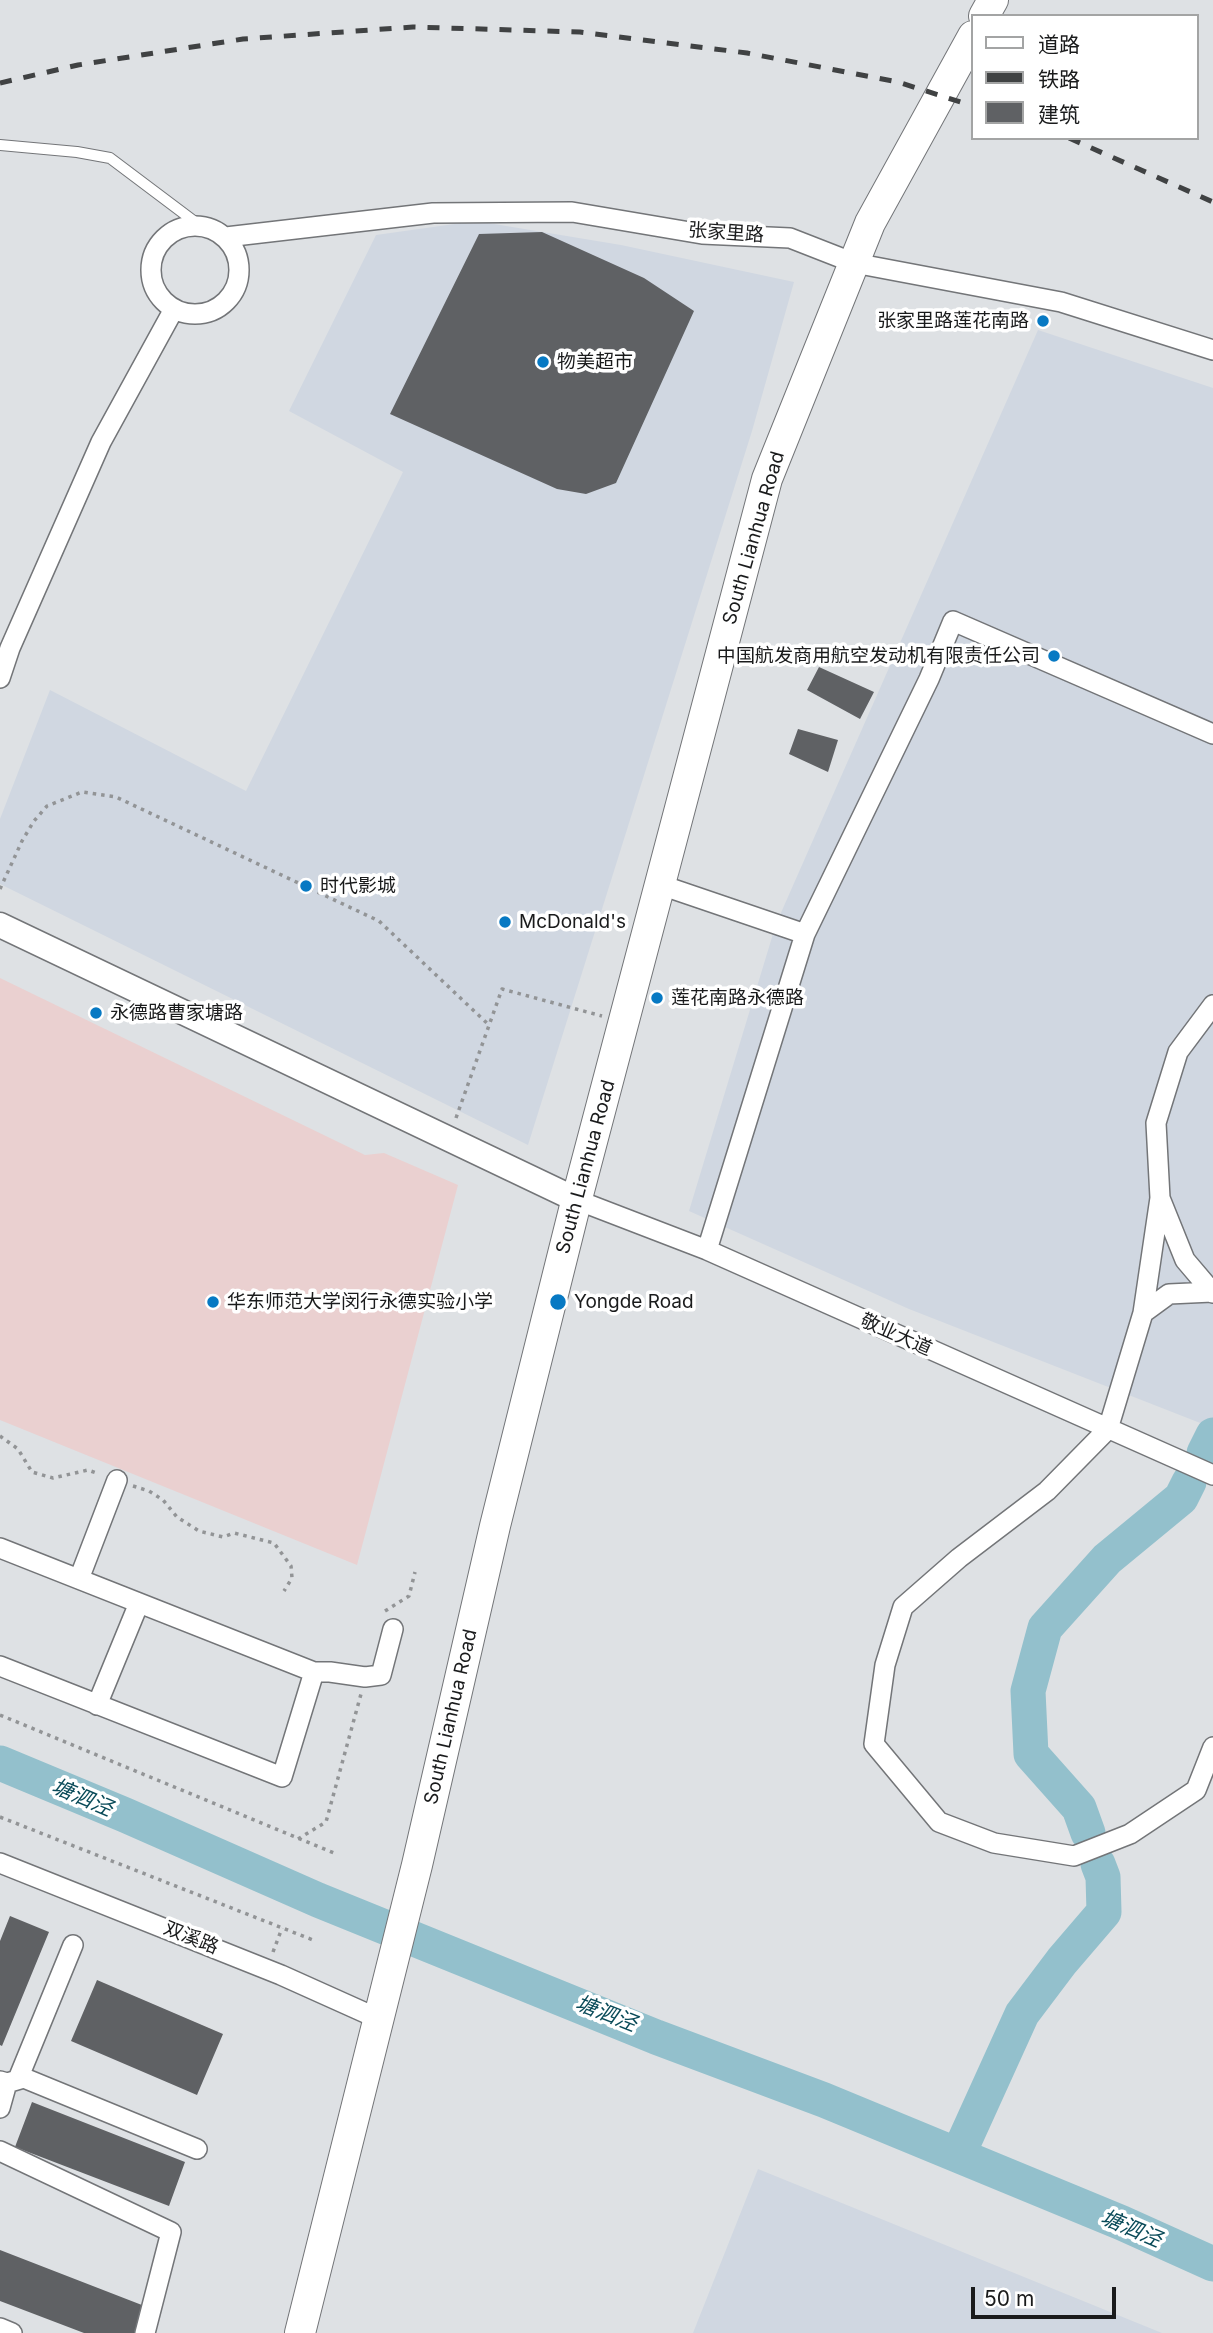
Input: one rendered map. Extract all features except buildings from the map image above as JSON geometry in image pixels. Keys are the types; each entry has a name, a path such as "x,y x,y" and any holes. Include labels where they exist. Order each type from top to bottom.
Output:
{"main road":[{"name":"South Lianhua Road","path":"300,2333 417,1865 495,1527 577,1200 767,479 870,223 972,38"}],"street":[{"name":"张家里路","path":"226,237 433,213 572,212 702,233 790,238 854,263 1061,302 1213,350"},
{"path":"199,225 214,229 226,237 235,250 239,263 239,277 230,296 214,310 201,314 174,309 162,299 154,286 150,271 152,256 159,243 170,232 184,226 199,225"},
{"path":"0,678 10,648 101,442 174,309"},
{"path":"707,1250 806,934 929,679 953,621 1213,734"},
{"path":"661,885 806,934"},
{"path":"0,925 577,1200"},
{"path":"1213,1005 1178,1052 1156,1123 1160,1198 1143,1313 1108,1429 1047,1491 958,1558 902,1606 885,1665 874,1744 939,1822 994,1843 1074,1856 1130,1834 1196,1790 1213,1747"},
{"path":"1160,1198 1185,1260 1212,1293"},
{"name":"敬业大道","path":"577,1200 707,1250 1213,1475"},
{"path":"1143,1313 1170,1294 1212,1293"},
{"path":"79,1579 117,1480"},
{"path":"0,1548 313,1672 365,1677 381,1675 393,1629"},
{"path":"97,1704 139,1602"},
{"path":"0,1666 282,1777 313,1672"},
{"name":"双溪路","path":"0,1863 257,1965 379,2019"},
{"path":"0,2108 9,2081 73,1945"},
{"path":"9,2081 24,2078 197,2150"},
{"path":"0,2151 171,2232 145,2333"},
{"path":"0,2328 12,2333"}],"lane":[{"path":"0,145 110,158 199,225"}],"path":[{"path":"0,889 22,841 47,806 82,792 116,797 379,921 490,1026"},
{"path":"448,1138 502,989 624,1022"},
{"path":"0,1436 18,1449 32,1472 53,1478 88,1470 149,1491 163,1500 177,1517 199,1531 223,1537 234,1533 274,1543 291,1566 292,1578 284,1591"},
{"path":"380,1613 409,1596 415,1572"},
{"path":"298,1839 326,1822 365,1677"},
{"path":"0,1715 334,1853"},
{"path":"0,1817 313,1940"},
{"path":"272,1954 282,1928"}],"shaded area":[{"path":"476,221 621,245 794,282 752,431 528,1145 0,884 0,819 50,690 246,791 403,472 289,411 376,235"},
{"name":"中国航发商用航空发动机有限责任公司","path":"1038,330 1213,388 1213,1428 909,1309 689,1211 776,924"},
{"name":"华东师范大学闵行永德实验小学","path":"0,978 365,1155 384,1153 458,1185 357,1565 0,1420"},
{"path":"758,2169 1162,2333 693,2333"}],"waterway":[{"path":"1204,1453 1213,1435"},
{"path":"1088,1833 1079,1808 1031,1754 1028,1691 1045,1628 1107,1559 1181,1498 1189,1482"},
{"name":"塘泗泾","path":"0,1763 318,1900 656,2037 824,2100 1122,2223 1213,2264"},
{"path":"958,2155 1022,2014 1104,1912 1103,1877 1098,1864"}],"railway":[{"path":"0,83 78,65 243,39 413,27 580,32 747,53 898,82 972,106"},
{"path":"1074,140 1213,202"}],"place":[{"name":"张家里路莲花南路","path":"1043,321"},
{"name":"物美超市","path":"543,362"},
{"name":"中国航发商用航空发动机有限责任公司","path":"1054,656"},
{"name":"时代影城","path":"306,886"},
{"name":"McDonald's","path":"505,922"},
{"name":"莲花南路永德路","path":"657,998"},
{"name":"永德路曹家塘路","path":"96,1013"},
{"name":"华东师范大学闵行永德实验小学","path":"213,1302"},
{"name":"Yongde Road","path":"558,1302"}]}
